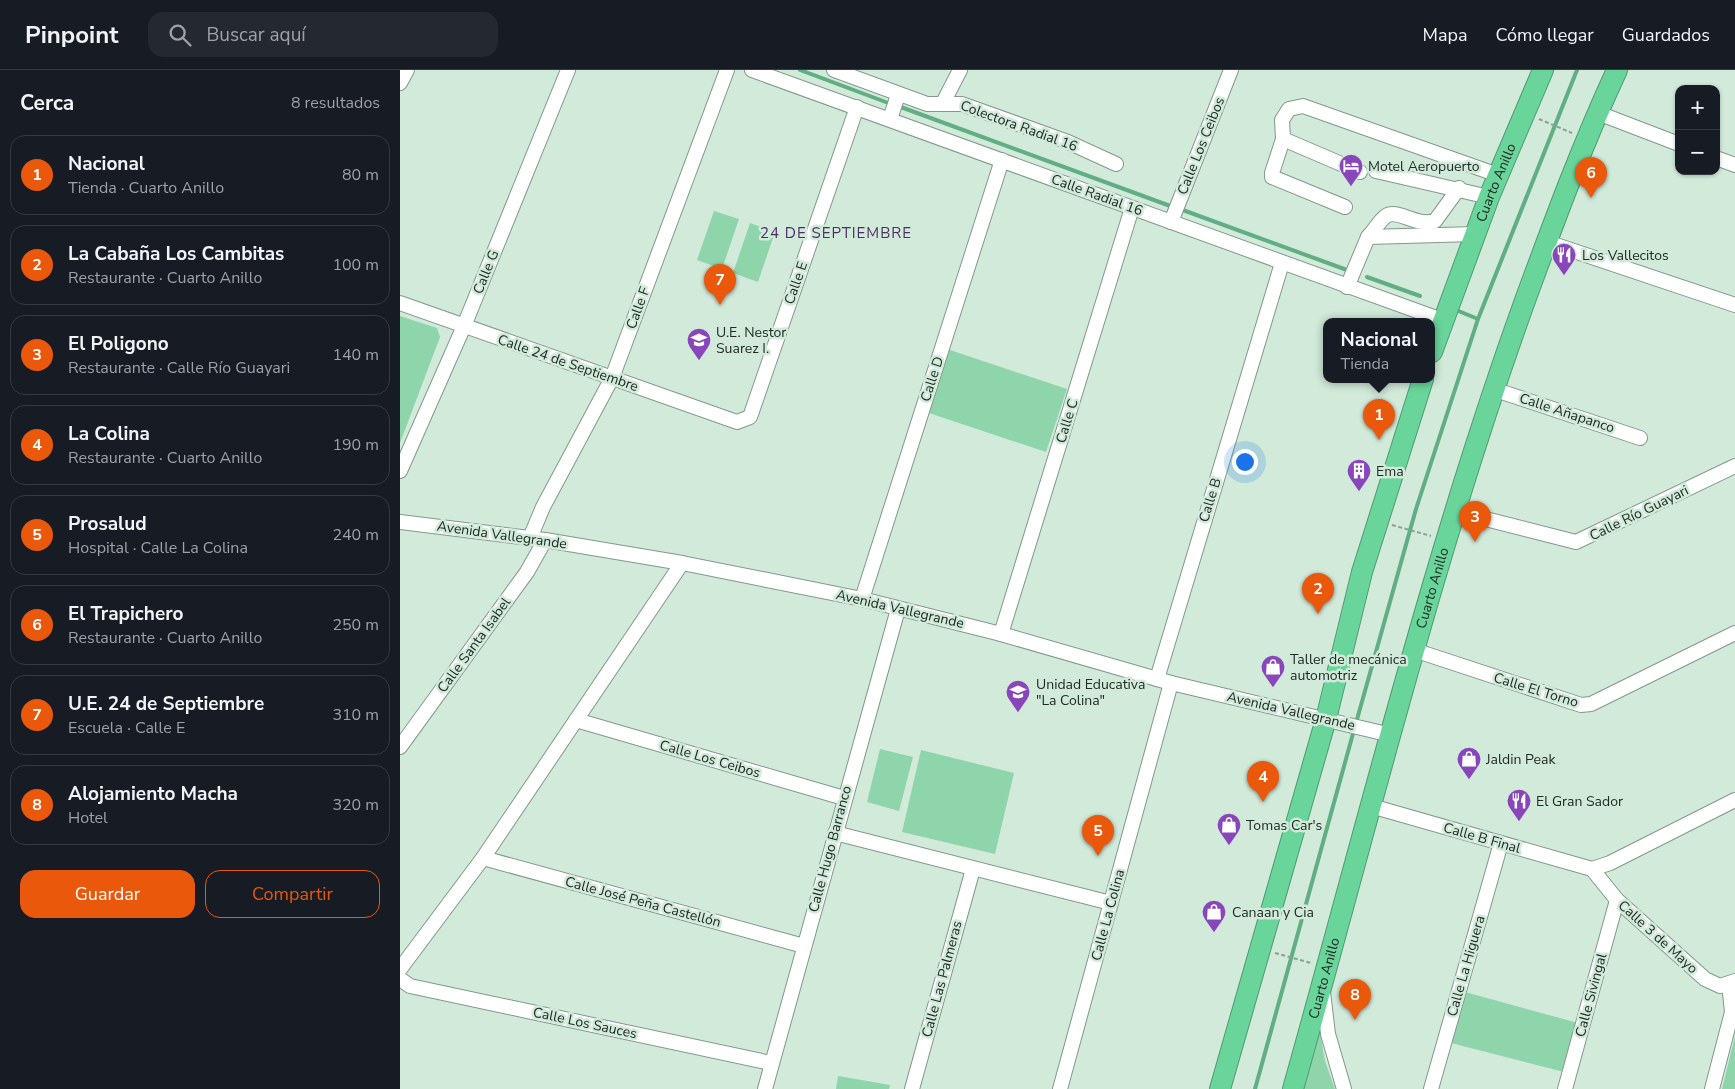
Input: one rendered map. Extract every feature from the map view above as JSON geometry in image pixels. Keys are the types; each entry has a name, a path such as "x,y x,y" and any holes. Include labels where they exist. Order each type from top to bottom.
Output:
{"highway":[{"name":"Cuarto Anillo","path":"1435,342 1489,197 1543,70"},
{"name":"Cuarto Anillo","path":"1293,1089 1454,511 1493,389 1547,242 1617,70"},
{"path":"1220,1089 1326,719 1362,572 1422,383"}],"street":[{"path":"400,83 407,70"},
{"name":"Calle G","path":"400,472 464,326 568,70"},
{"name":"Calle F","path":"530,538 543,507 612,378 727,70"},
{"name":"Calle Radial 16","path":"752,70 857,107 894,106 1002,160 1442,320"},
{"name":"Colectora Radial 16","path":"834,70 894,106 943,103 962,104 1068,142 1116,164"},
{"path":"943,103 960,70"},
{"name":"Calle Los Ceibos","path":"1170,222 1231,70"},
{"path":"1346,206 1272,177 1283,139 1282,120 1289,109 1303,106 1498,175"},
{"name":"Calle E","path":"737,422 750,416 857,107"},
{"path":"1598,113 1675,142"},
{"path":"1283,139 1360,172"},
{"path":"1720,159 1735,165"},
{"name":"Calle D","path":"862,599 1002,160"},
{"path":"1376,171 1459,188 1489,197"},
{"path":"1347,287 1368,237 1386,216 1397,214 1422,224 1435,221 1459,188"},
{"name":"Calle C","path":"1001,634 1132,208"},
{"path":"1368,237 1475,234"},
{"path":"1547,242 1735,306"},
{"name":"Calle B","path":"1157,679 1282,263"},
{"name":"Calle 24 de Septiembre","path":"400,303 737,422"},
{"name":"Calle Añapanco","path":"1493,389 1640,438"},
{"name":"Calle Río Guayari","path":"1454,511 1576,542 1735,466"},
{"name":"Avenida Vallegrande","path":"400,522 545,540 682,562 862,599 1001,634 1171,683 1391,735"},
{"name":"Calle Santa Isabel","path":"400,747 527,572 545,540"},
{"path":"400,969 483,858 682,562"},
{"name":"Calle Hugo Barranco","path":"765,1089 844,798 898,609"},
{"name":"Calle El Torno","path":"1414,650 1581,705 1591,704 1735,633"},
{"name":"Calle La Colina","path":"1060,1089 1171,683"},
{"name":"Calle Los Ceibos","path":"576,720 844,798"},
{"path":"1592,869 1610,864 1735,800"},
{"name":"Calle B Final","path":"1371,806 1592,869"},
{"path":"835,833 1111,903"},
{"name":"Calle La Higuera","path":"1431,1089 1500,843"},
{"name":"Calle José Peña Castellón","path":"483,858 804,946"},
{"name":"Calle Las Palmeras","path":"912,1089 972,868"},
{"name":"Calle 3 de Mayo","path":"1592,869 1617,900 1705,979 1720,986 1732,982"},
{"name":"Calle Sivingal","path":"1565,1089 1617,900"},
{"name":"Calle Los Sauces","path":"400,979 410,986 772,1063"},
{"path":"1712,1089 1732,1012 1732,982"},
{"path":"1322,985 1328,1034 1344,1089"}],"path":[{"path":"1547,122 1566,130"},
{"path":"1398,527 1429,536"},
{"path":"1287,956 1304,961"}],"green space":[{"path":"714,211 739,219 722,269 697,260"},
{"path":"750,223 775,232 758,282 733,273"},
{"path":"400,316 437,328 440,337 400,443"},
{"path":"947,349 1067,389 1046,452 926,412"},
{"path":"880,749 913,757 899,811 867,802"},
{"path":"921,750 1014,773 995,854 902,832"},
{"path":"1465,992 1578,1023 1564,1072 1451,1043"},
{"path":"1320,1032 1325,1061 1335,1089 1303,1089"},
{"path":"1735,1036 1735,1089 1722,1089"},
{"path":"838,1076 890,1085 889,1089 836,1089"}],"waterway":[{"path":"800,70 891,104"},
{"path":"1356,723 1416,509 1478,319 1577,70"},
{"path":"898,106 1173,207"},
{"path":"1180,209 1347,270"},
{"path":"1367,277 1420,296"},
{"path":"1456,310 1478,319"},
{"path":"1255,1089 1354,730"}],"place":[{"name":"Motel Aeropuerto","path":"1351,187"},
{"name":"El Trapichero","path":"1591,198"},
{"name":"Los Vallecitos","path":"1564,276"},
{"name":"U.E. 24 de Septiembre","path":"720,305"},
{"name":"U.E. Nestor Suarez I.","path":"699,361"},
{"name":"Nacional","path":"1379,440"},
{"name":"Ema","path":"1359,492"},
{"name":"El Poligono","path":"1475,542"},
{"name":"La Cabaña Los Cambitas","path":"1318,614"},
{"name":"Taller de mecánica automotriz","path":"1273,688"},
{"name":"Unidad Educativa \"La Colina\"","path":"1018,713"},
{"name":"Jaldin Peak","path":"1469,780"},
{"name":"La Colina","path":"1263,802"},
{"name":"El Gran Sador","path":"1519,822"},
{"name":"Tomas Car's","path":"1229,846"},
{"name":"Prosalud","path":"1098,856"},
{"name":"Canaan y Cia","path":"1214,933"},
{"name":"Alojamiento Macha","path":"1355,1020"}],"district":[{"name":"24 DE SEPTIEMBRE","path":"836,233"}]}
